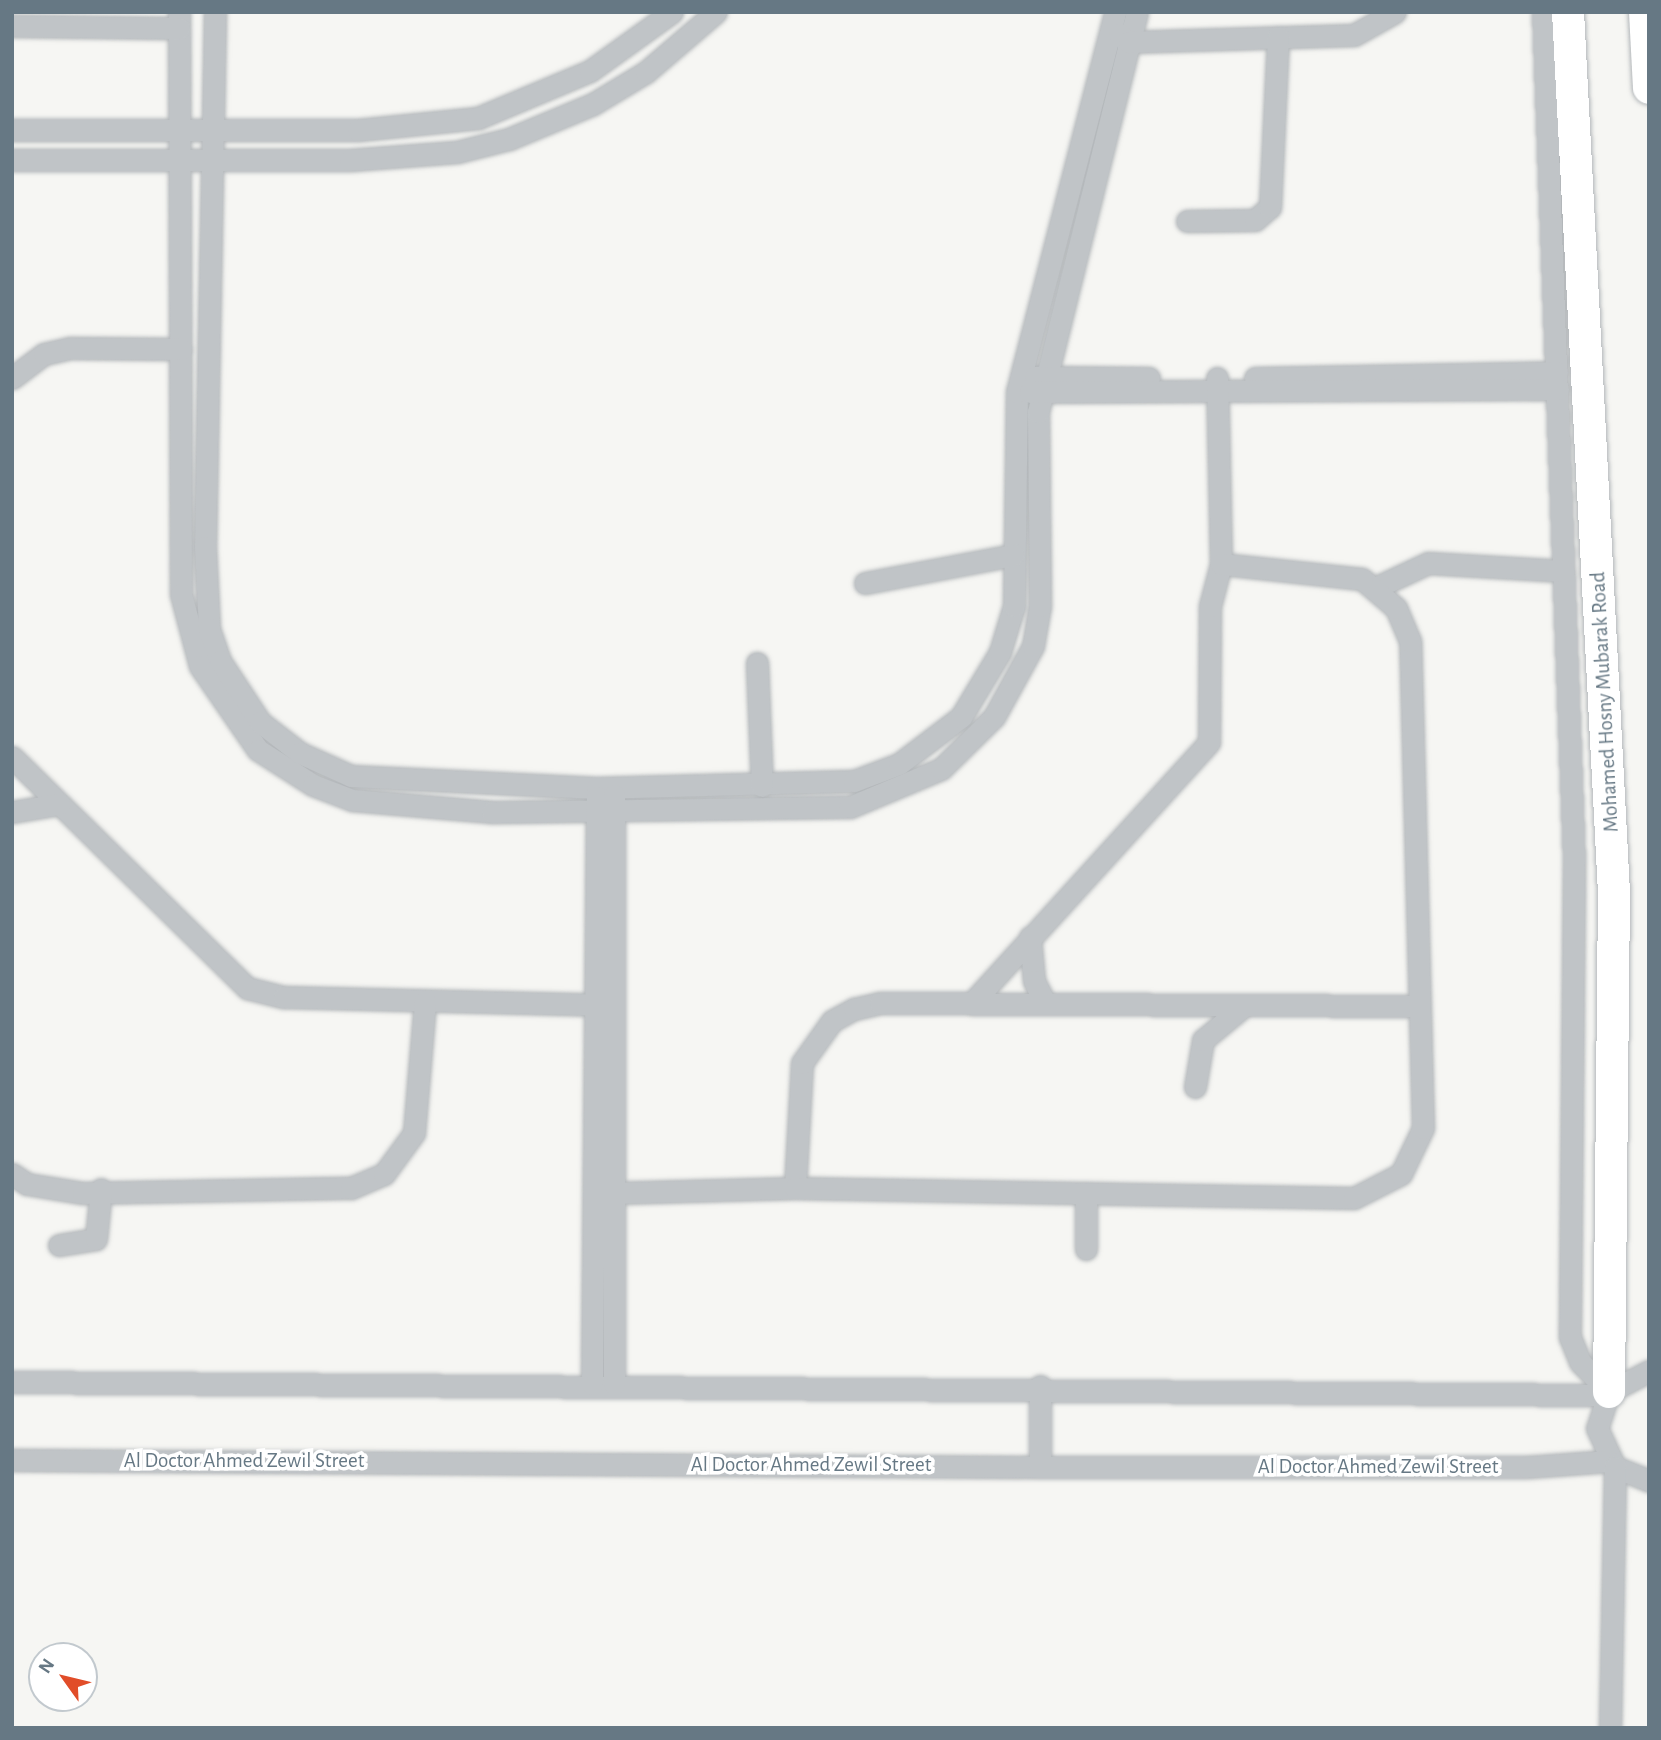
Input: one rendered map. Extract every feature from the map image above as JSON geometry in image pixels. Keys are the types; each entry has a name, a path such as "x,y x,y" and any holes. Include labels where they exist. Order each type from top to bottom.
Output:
{"highway":[{"name":"Mohamed Hosny Mubarak Road","path":"1568,12 1614,892 1608,1394"},
{"path":"1645,12 1649,88"}],"street":[{"path":"215,12 206,606 231,683 277,736 351,776 605,797 850,807 912,786 967,748 1017,683 1033,646 1040,606 1037,429 1045,385 1137,12"},
{"path":"12,130 358,130 478,118 590,71 672,12"},
{"path":"12,160 214,156 414,158 509,139 564,118 646,72 716,12"},
{"path":"1129,43 1354,34 1395,12"},
{"path":"1543,12 1574,861 1570,1337 1580,1362 1608,1394"},
{"path":"1113,19 1129,43"},
{"path":"12,26 179,20 181,594 200,666 241,731 279,766 352,800 492,812 605,797 855,781 899,764 943,736 1000,652 1014,606 1013,555 1019,384 1113,19"},
{"path":"1187,221 1255,220 1270,207 1278,37"},
{"path":"12,378 44,354 70,348 181,349"},
{"path":"1019,384 1217,385 1558,380"},
{"path":"971,1004 1209,743 1210,606 1221,564 1217,385"},
{"path":"865,583 1013,555"},
{"path":"1377,587 1428,563 1564,571"},
{"path":"614,1193 795,1188 1354,1198 1379,1190 1401,1174 1423,1128 1416,1006 1410,640 1377,587 1339,573 1221,564"},
{"path":"757,663 762,786"},
{"path":"12,757 247,988 284,998 602,1005"},
{"path":"592,1384 605,797"},
{"path":"12,812 59,804"},
{"path":"1030,937 1034,981 1045,1003"},
{"path":"12,1174 27,1184 83,1193 101,1189 351,1188 384,1174 414,1133 425,1001"},
{"path":"795,1188 802,1063 832,1021 880,1003 1416,1006"},
{"path":"602,1005 614,1193 614,1384"},
{"path":"1195,1087 1203,1040 1246,1005"},
{"path":"58,1245 96,1239 101,1189"},
{"path":"1086,1193 1086,1249"},
{"path":"12,1382 1040,1386 1608,1394 1649,1371"},
{"path":"1040,1386 1040,1467"},
{"path":"1608,1394 1597,1429 1612,1464 1610,1728"},
{"name":"Al Doctor Ahmed Zewil Street","path":"12,1460 1040,1467 1526,1467 1612,1464"},
{"path":"1612,1464 1649,1481"}]}
